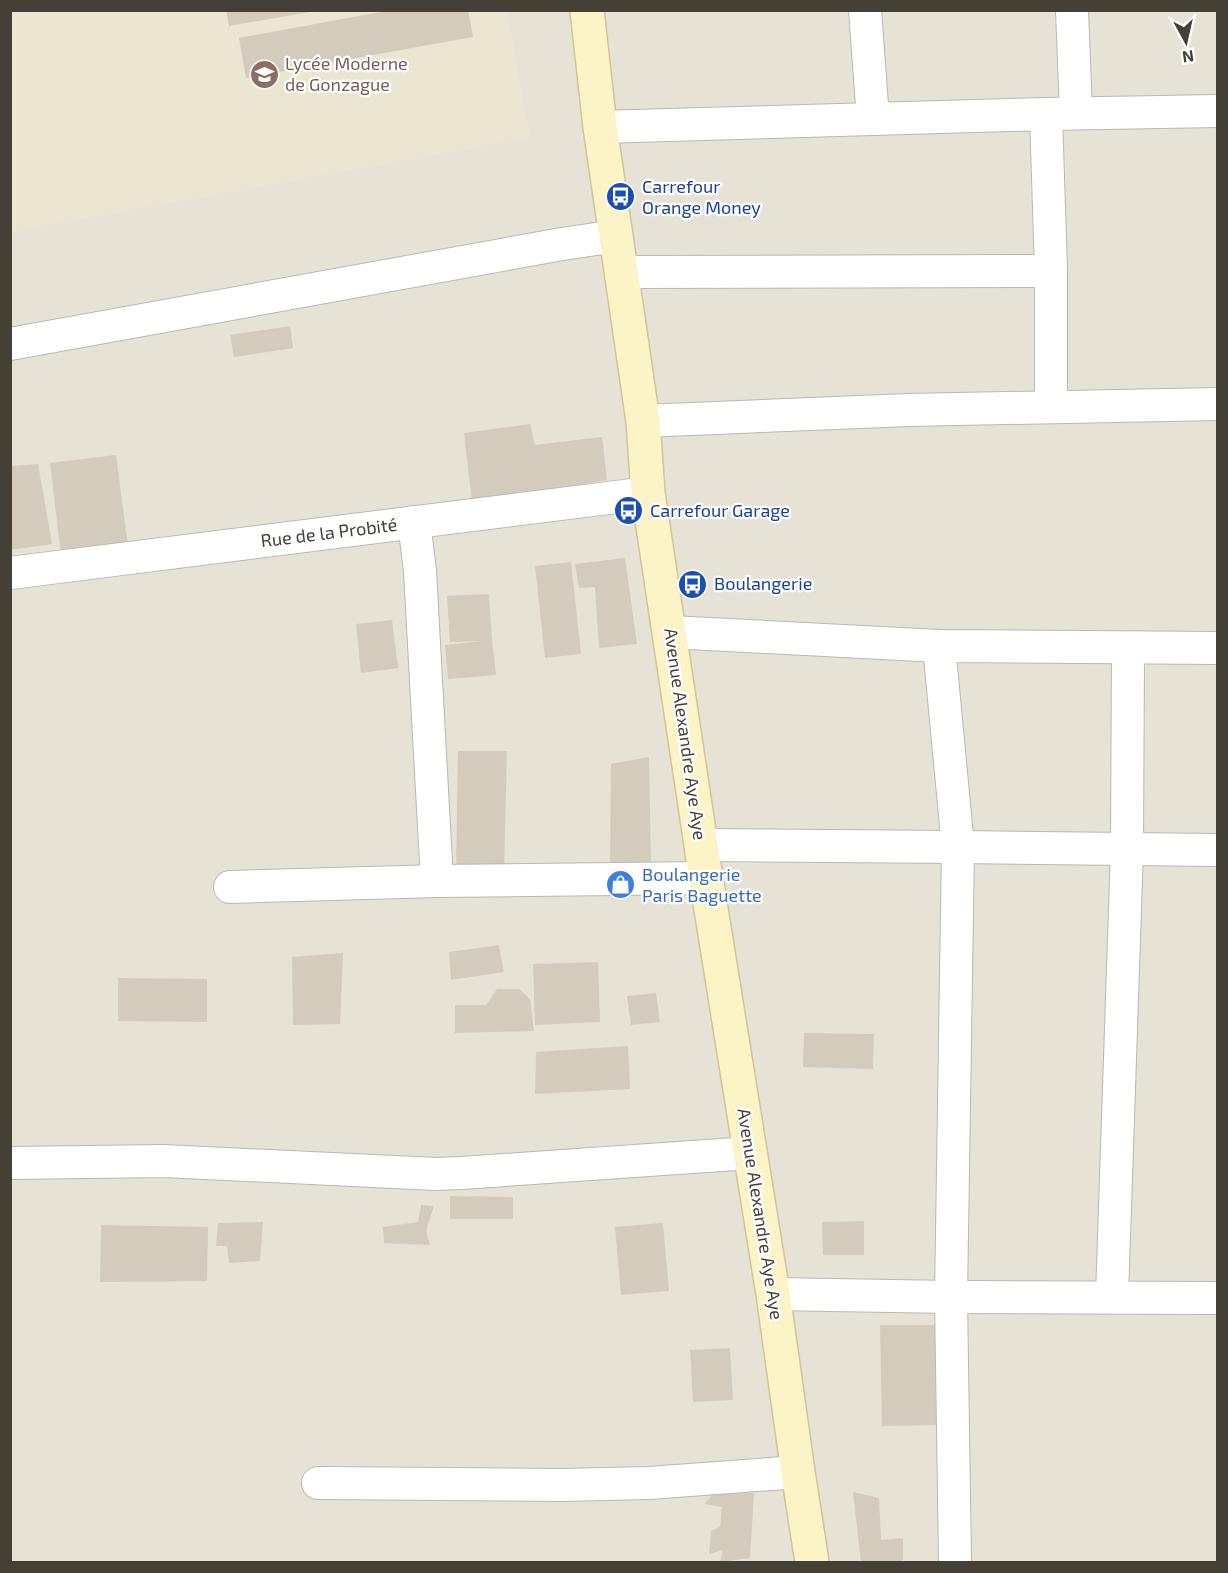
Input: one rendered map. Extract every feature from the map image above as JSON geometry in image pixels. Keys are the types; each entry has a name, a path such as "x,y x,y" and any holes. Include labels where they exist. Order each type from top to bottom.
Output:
{"street":[{"name":"Avenue Alexandre Aye Aye","path":"587,10 600,127 643,421 648,493 706,878 773,1294 812,1563"},
{"path":"865,10 873,119"},
{"path":"1051,407 1051,271 1061,114 1072,10"},
{"path":"600,127 1218,111"},
{"path":"10,344 616,236"},
{"path":"621,272 1051,271"},
{"path":"643,421 908,410 1218,404"},
{"name":"Rue de la Probité","path":"10,573 648,493"},
{"path":"414,522 420,571 437,881"},
{"path":"670,632 939,646 1218,648"},
{"path":"939,646 958,846 951,1297 955,1563"},
{"path":"1113,1297 1127,849 1128,648"},
{"path":"701,845 1218,850"},
{"path":"230,887 437,881 706,878"},
{"path":"10,1163 164,1161 436,1174 750,1153"},
{"path":"773,1294 1218,1298"},
{"path":"318,1483 562,1485 649,1483 798,1472"}],"shaded area":[{"path":"11,11 1217,11 1217,1562 11,1562"},
{"name":"Lycée Moderne de Gonzague","path":"11,11 507,11 530,138 11,232"}],"building":[{"path":"226,10 309,10 310,12 229,26"},
{"path":"391,10 468,10 473,37 246,78 239,38"},
{"path":"290,326 293,348 234,357 230,335"},
{"path":"530,424 535,445 602,437 607,480 472,503 464,433"},
{"path":"116,455 128,547 61,555 50,463"},
{"path":"38,464 52,544 10,550 10,466"},
{"path":"625,558 637,644 599,648 595,587 579,588 575,564"},
{"path":"571,562 581,654 545,658 535,566"},
{"path":"489,594 496,675 448,679 445,645 482,641 450,642 447,596"},
{"path":"392,620 398,668 361,673 356,624"},
{"path":"458,751 507,751 504,873 456,872"},
{"path":"649,757 651,865 610,869 611,764"},
{"path":"499,945 504,972 451,980 449,952"},
{"path":"343,953 340,1024 293,1025 292,957"},
{"path":"598,962 600,1022 535,1025 533,964"},
{"path":"118,978 207,979 207,1022 118,1021"},
{"path":"497,989 519,989 530,999 534,1031 455,1033 455,1005 486,1005"},
{"path":"656,993 660,1022 631,1025 627,996"},
{"path":"804,1033 874,1034 873,1069 803,1067"},
{"path":"628,1046 630,1089 535,1094 536,1052"},
{"path":"450,1196 513,1197 513,1219 450,1219"},
{"path":"421,1205 434,1206 426,1231 430,1245 384,1243 383,1227 418,1222"},
{"path":"864,1221 864,1255 823,1255 822,1222"},
{"path":"263,1222 260,1261 229,1263 227,1246 216,1246 218,1223"},
{"path":"663,1223 669,1291 621,1295 615,1227"},
{"path":"101,1225 208,1227 207,1281 100,1282"},
{"path":"880,1325 935,1325 936,1425 882,1426"},
{"path":"730,1348 733,1400 693,1402 690,1350"},
{"path":"853,1492 879,1498 881,1540 903,1538 903,1562 861,1562"},
{"path":"754,1493 750,1558 720,1562 723,1550 709,1554 711,1531 720,1527 722,1507 705,1504 713,1494"}],"place":[{"name":"Lycée Moderne de Gonzague","path":"264,74"},
{"name":"Carrefour Orange Money","path":"621,197"},
{"name":"Carrefour Garage","path":"629,511"},
{"name":"Boulangerie","path":"693,584"},
{"name":"Boulangerie Paris Baguette","path":"621,885"}]}
